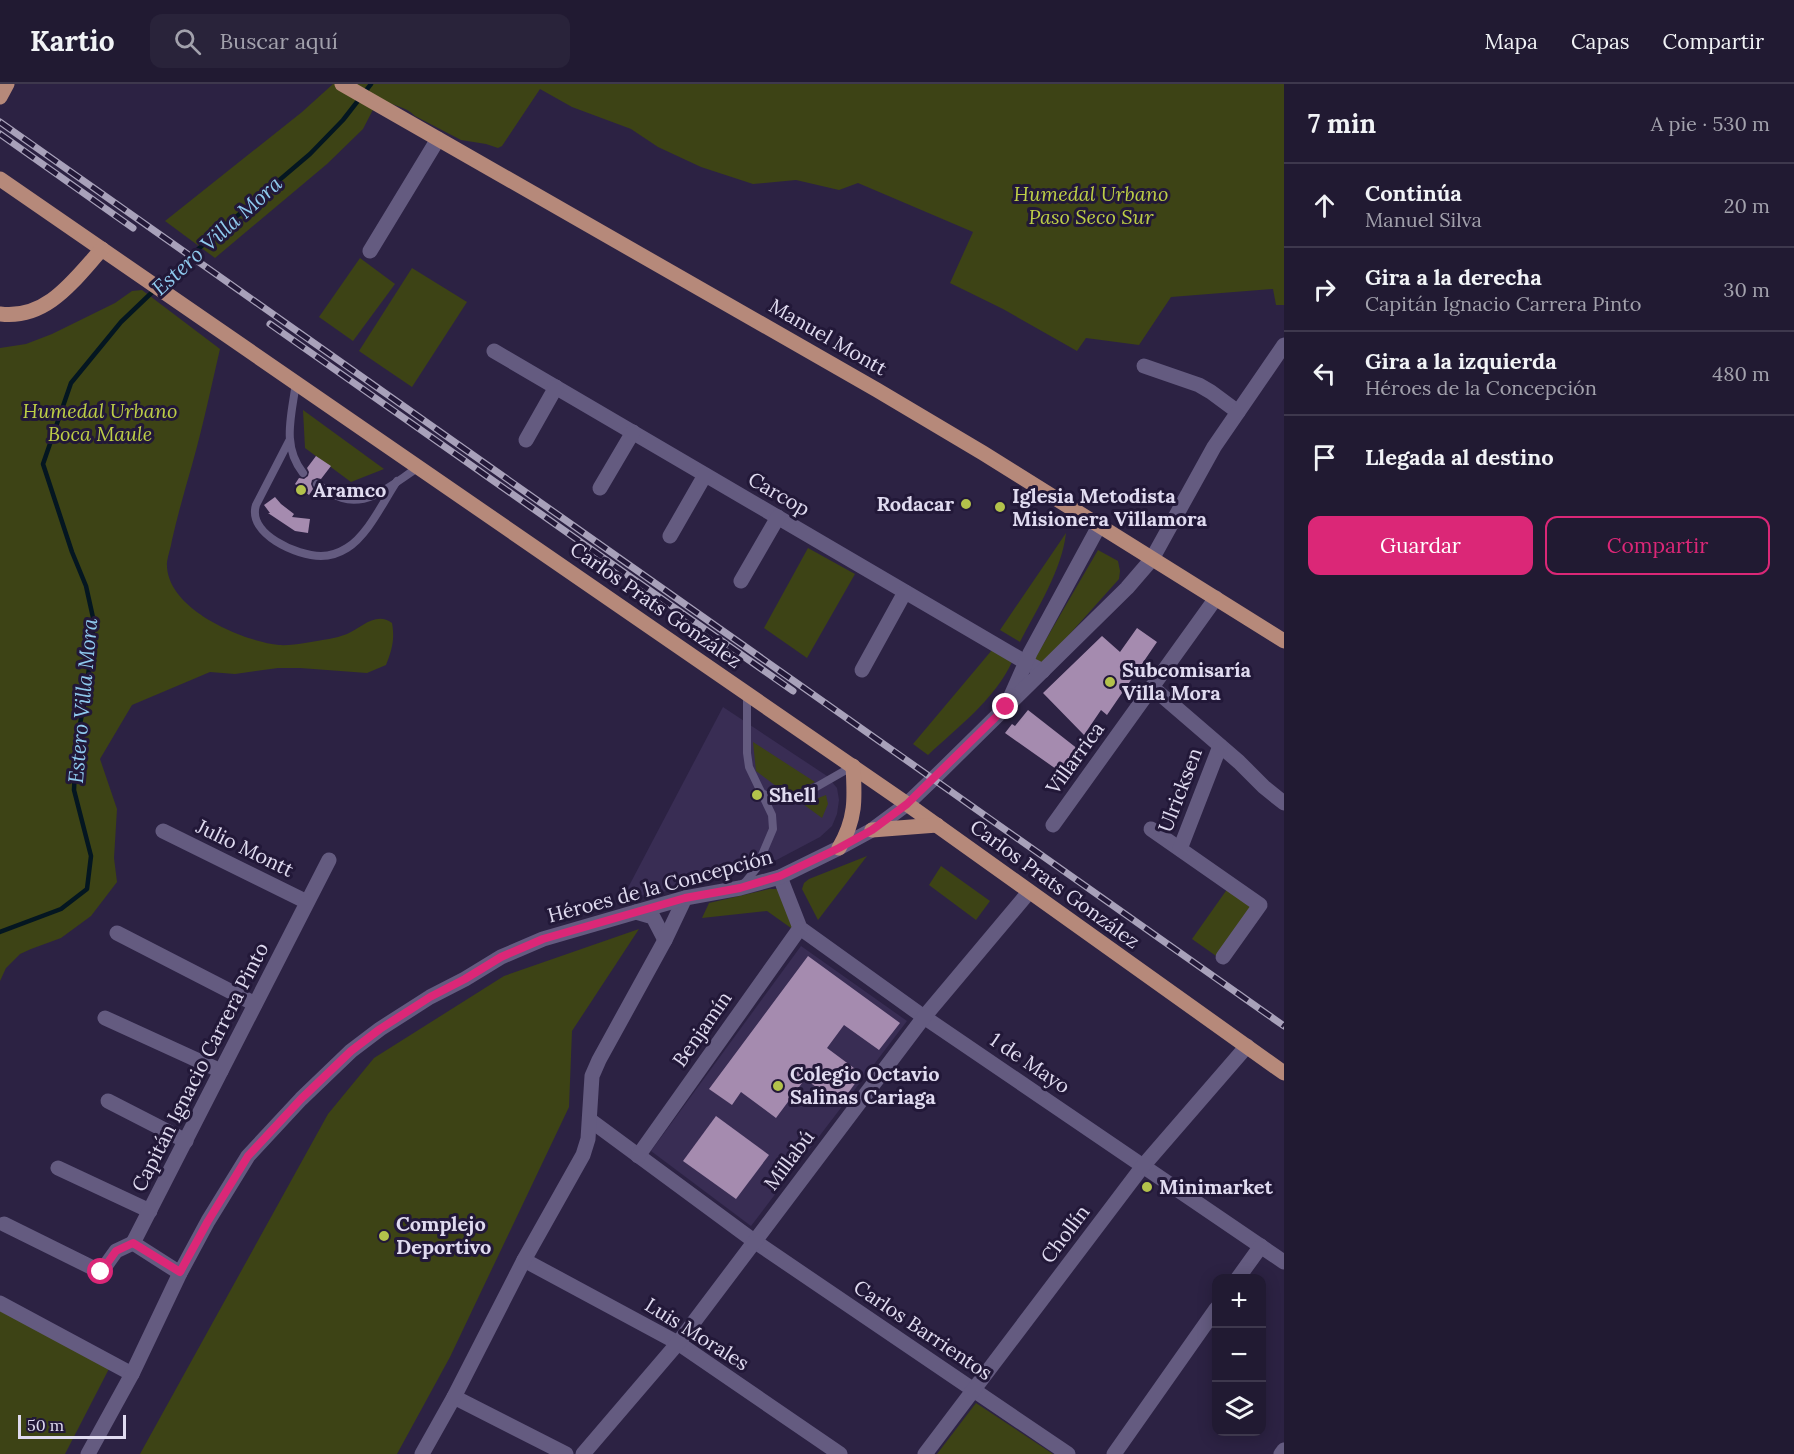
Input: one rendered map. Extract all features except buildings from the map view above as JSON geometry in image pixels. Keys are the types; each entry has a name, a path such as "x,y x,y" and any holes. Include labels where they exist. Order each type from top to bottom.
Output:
{"main road":[{"name":"Manuel Montt","path":"346,86 877,390 983,453 1284,641"},
{"name":"Carlos Prats González","path":"0,179 938,825 1284,1073"},
{"path":"0,314 29,313 47,305 102,249"},
{"path":"839,848 853,817 855,793 853,766"},
{"path":"872,830 938,825"}],"street":[{"path":"370,251 438,139"},
{"name":"Héroes de la Concepción","path":"88,1454 132,1374 180,1272 248,1156 301,1099 351,1051 430,997 501,957 543,939 636,912 685,898 740,888 780,876 872,830 907,804 1127,588 1152,559 1214,447 1284,345"},
{"name":"Carcop","path":"494,351 1044,671"},
{"path":"1144,366 1198,385 1238,412"},
{"path":"526,440 556,387"},
{"path":"600,488 633,432"},
{"path":"670,536 705,475"},
{"path":"741,581 778,517"},
{"name":"Héroes de la Concepción","path":"1006,707 1025,662 1099,526"},
{"path":"862,670 905,592"},
{"name":"Villarrica","path":"1053,825 1216,598"},
{"name":"Ulricksen","path":"1152,687 1284,803"},
{"name":"Ulricksen","path":"1180,849 1220,746"},
{"path":"1151,829 1260,906 1222,957"},
{"name":"Julio Montt","path":"164,831 307,902"},
{"name":"Capitán Ignacio Carrera Pinto","path":"133,1243 329,860"},
{"path":"780,876 800,928"},
{"name":"Millabú","path":"583,1454 678,1343 924,1017 1029,892"},
{"path":"422,1454 583,1155 588,1139 592,1076 685,898"},
{"path":"636,912 653,917 665,940"},
{"name":"1 de Mayo","path":"800,928 924,1017 1284,1262"},
{"name":"Benjamín","path":"638,1156 800,928"},
{"path":"117,933 255,1004"},
{"path":"105,1018 221,1071"},
{"name":"Chollín","path":"925,1454 1143,1166 1247,1046"},
{"path":"108,1101 186,1141"},
{"name":"Carlos Barrientos","path":"590,1120 754,1241 1068,1454"},
{"path":"58,1168 150,1211"},
{"path":"4,1224 101,1272 116,1251 133,1243 180,1272"},
{"path":"1241,1274 1261,1246"},
{"name":"Luis Morales","path":"525,1260 678,1343 840,1454"},
{"path":"0,1303 132,1374"},
{"path":"1114,1454 1212,1315"},
{"path":"454,1397 566,1454"}],"lane":[{"path":"296,382 289,441 256,505 255,514 258,525 271,537 299,553 329,555 348,548 365,531 397,481"},
{"path":"289,441 293,457 303,473"},
{"path":"317,484 345,499 361,500 375,495 418,467"},
{"path":"740,888 756,869 773,829 772,815 749,767 747,694"},
{"path":"760,792 773,799 797,798 853,766"}],"shaded area":[{"path":"723,707 827,776 837,788 839,800 832,826 820,837 767,865 620,903"},
{"name":"Colegio Octavio Salinas Cariaga","path":"801,946 907,1021 751,1226 651,1151"}],"green space":[{"name":"Humedal Urbano Paso Seco Sur","path":"333,84 1284,84 1284,305 1276,305 1273,289 1171,297 1139,345 1086,338 1077,351 1003,309 950,283 973,232 858,183 839,190 796,180 753,184 701,167 658,147 631,129 572,107 540,89 502,146 498,148 461,140 407,110 379,98 363,129 327,164 215,258 165,221 302,112"},
{"path":"360,258 395,284 353,341 319,317"},
{"path":"412,268 467,302 412,387 359,351"},
{"name":"Humedal Urbano Boca Maule","path":"142,290 220,349 167,562 169,579 178,594 191,607 226,629 245,637 279,645 331,639 347,634 374,620 386,620 392,623 390,654 386,665 367,673 300,668 278,668 235,674 210,672 132,705 100,759 117,809 114,858 117,882 91,916 61,938 20,954 6,968 0,981 0,348 26,344 52,334 115,303 132,291"},
{"path":"303,410 384,469 351,482 305,448"},
{"path":"1066,533 1060,561 1020,642 1000,630"},
{"path":"808,548 855,574 807,658 764,628"},
{"path":"1098,550 1118,561 1119,579 1042,665 1034,660"},
{"path":"992,650 1012,662 1004,676 975,712 928,755 913,744"},
{"path":"753,742 815,782 788,795 756,771"},
{"path":"826,795 828,804 822,818 803,804"},
{"path":"867,856 818,920 802,889 804,883"},
{"path":"941,866 990,901 976,920 929,885"},
{"path":"1228,888 1255,907 1219,958 1192,939"},
{"path":"777,889 781,892 795,925 791,928 767,911 702,918 709,903"},
{"name":"Complejo Deportivo","path":"639,929 572,1031 569,1107 450,1357 397,1454 140,1454 328,1114 374,1058 504,976"},
{"path":"0,1300 113,1361 65,1454 0,1454"},
{"path":"976,1403 1053,1454 937,1454"}],"waterway":[{"name":"Estero Villa Mora","path":"0,932 61,909 87,889 91,856 74,790 76,743 86,695 94,622 86,586 72,552 43,464 71,383 121,322 190,256 310,154 343,120 371,84"}],"railway":[{"path":"0,122 1284,1026"},
{"path":"0,134 133,228"},
{"path":"270,324 793,691"}],"place":[{"name":"Aramco","path":"301,490"},
{"name":"Rodacar","path":"966,504"},
{"name":"Iglesia Metodista Misionera Villamora","path":"1000,507"},
{"name":"Subcomisaría Villa Mora","path":"1110,682"},
{"name":"Shell","path":"757,795"},
{"name":"Colegio Octavio Salinas Cariaga","path":"778,1086"},
{"name":"Minimarket","path":"1147,1187"},
{"name":"Complejo Deportivo","path":"384,1236"}],"route":[{"path":"101,1272 116,1251 133,1243 180,1272 248,1156 301,1099 351,1051 430,997 501,957 543,939 685,898 740,888 780,876 839,848 872,830 907,804 1006,707"}]}
